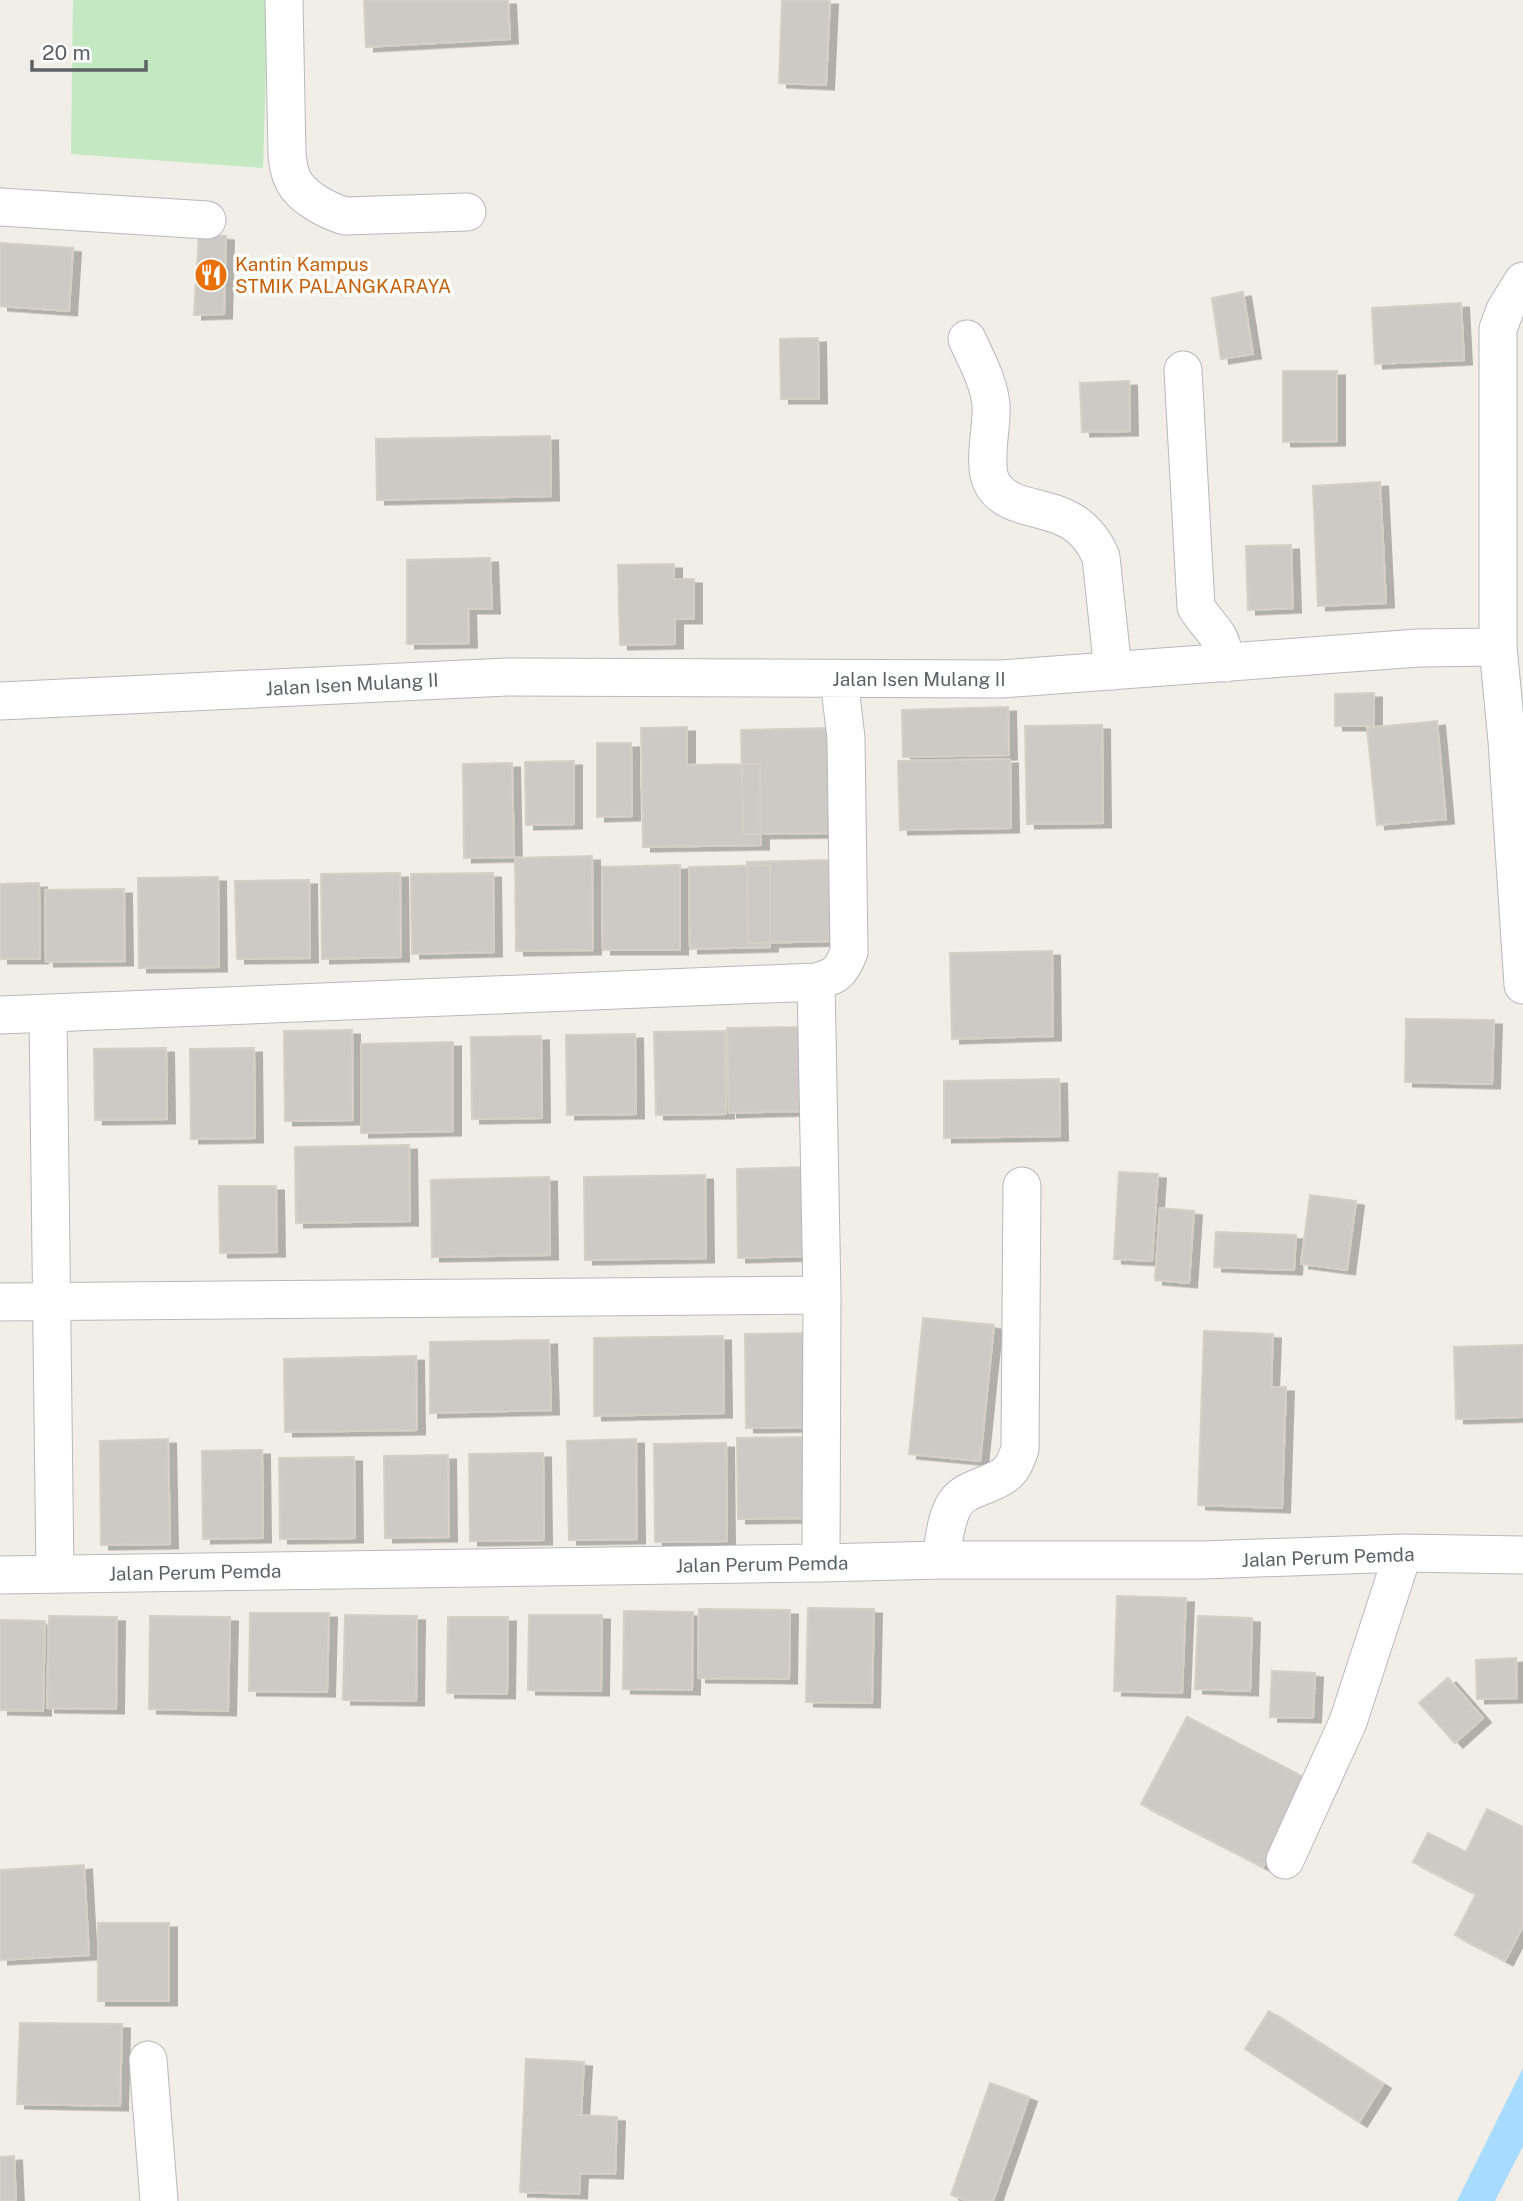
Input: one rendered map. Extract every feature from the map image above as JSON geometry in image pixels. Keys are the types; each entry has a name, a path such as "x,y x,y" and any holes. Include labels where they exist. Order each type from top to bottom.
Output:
{"street":[{"path":"284,0 287,154 295,185 331,212 345,216 467,212"},
{"path":"0,207 207,220"},
{"path":"1523,281 1505,310 1498,329 1510,527 1498,647 1523,985"},
{"path":"967,339 985,380 991,405 991,482 1003,495 1015,501 1071,520 1087,533 1098,550 1101,557 1113,671"},
{"path":"1183,370 1196,607 1222,645 1226,663"},
{"name":"Jalan Isen Mulang II","path":"0,701 507,677 1001,680 1419,648 1498,647"},
{"path":"0,1016 816,982 834,976 844,966 849,952 846,738 839,679"},
{"path":"816,982 822,1295 821,1563"},
{"path":"48,1014 55,1574"},
{"path":"940,1560 953,1505 959,1498 1003,1476 1014,1465 1020,1449 1022,1186"},
{"path":"0,1302 822,1295"},
{"path":"1285,1860 1348,1723 1403,1553"},
{"name":"Jalan Perum Pemda","path":"0,1575 940,1560 1203,1560 1403,1553 1523,1555"},
{"path":"148,2060 159,2201"}],"green space":[{"path":"73,0 268,0 263,168 71,154"}],"water":[{"path":"1523,2068 1523,2146 1495,2201 1457,2201"}],"building":[{"path":"364,0 508,0 510,39 366,47"},
{"path":"782,0 830,0 826,85 779,83"},
{"name":"Kantin Kampus STMIK PALANGKARAYA","path":"199,234 226,236 224,314 194,315"},
{"path":"0,243 73,248 69,311 0,306"},
{"path":"1243,292 1253,354 1221,359 1212,298"},
{"path":"1461,303 1464,360 1375,364 1372,308"},
{"path":"818,338 819,399 781,399 780,339"},
{"path":"1283,371 1337,371 1337,441 1283,442"},
{"path":"1129,381 1130,431 1082,432 1080,383"},
{"path":"550,436 551,496 377,500 376,439"},
{"path":"1380,482 1386,603 1318,606 1313,486"},
{"path":"1291,545 1293,608 1248,610 1246,546"},
{"path":"490,558 492,609 468,609 469,643 407,644 407,560"},
{"path":"674,564 674,579 694,579 694,619 675,619 675,644 620,645 618,565"},
{"path":"1374,693 1374,726 1335,726 1335,694"},
{"path":"1008,707 1009,755 903,757 902,710"},
{"path":"1437,721 1446,819 1377,825 1367,728"},
{"path":"1102,725 1103,823 1027,824 1025,726"},
{"path":"687,727 687,765 760,764 761,845 643,847 641,728"},
{"path":"832,728 833,833 743,834 741,730"},
{"path":"597,743 631,743 632,816 597,817"},
{"path":"1010,759 1011,828 900,830 898,761"},
{"path":"574,761 574,824 526,825 525,762"},
{"path":"512,763 514,857 464,858 463,764"},
{"path":"592,856 593,950 516,951 515,858"},
{"path":"834,860 835,941 748,943 747,862"},
{"path":"680,865 680,950 603,950 602,867"},
{"path":"770,865 770,947 690,949 689,867"},
{"path":"400,873 401,957 322,959 321,874"},
{"path":"493,873 494,952 412,954 411,874"},
{"path":"218,877 219,967 139,968 138,878"},
{"path":"309,880 310,958 237,959 235,881"},
{"path":"39,883 40,959 0,959 0,884"},
{"path":"124,889 125,961 46,962 45,890"},
{"path":"1052,951 1053,1036 952,1039 950,953"},
{"path":"1406,1019 1494,1020 1492,1084 1405,1082"},
{"path":"800,1027 802,1111 729,1113 727,1028"},
{"path":"352,1030 353,1120 285,1121 284,1031"},
{"path":"725,1031 726,1114 656,1115 654,1032"},
{"path":"635,1034 636,1114 567,1115 566,1035"},
{"path":"541,1036 542,1118 472,1119 471,1037"},
{"path":"453,1042 453,1131 361,1133 361,1044"},
{"path":"166,1048 167,1119 95,1120 94,1049"},
{"path":"254,1048 255,1138 191,1139 190,1049"},
{"path":"1059,1079 1060,1136 944,1138 944,1081"},
{"path":"409,1145 410,1221 296,1223 295,1147"},
{"path":"810,1167 811,1256 738,1258 737,1169"},
{"path":"1119,1172 1158,1174 1152,1261 1114,1259"},
{"path":"705,1175 706,1258 585,1260 584,1177"},
{"path":"549,1177 550,1255 432,1257 431,1180"},
{"path":"219,1186 276,1186 277,1252 220,1253"},
{"path":"1310,1195 1356,1201 1347,1270 1301,1264"},
{"path":"1160,1208 1194,1211 1189,1283 1155,1280"},
{"path":"1216,1232 1296,1235 1294,1270 1214,1267"},
{"path":"923,1318 994,1325 980,1461 909,1454"},
{"path":"1204,1331 1273,1334 1271,1387 1286,1387 1282,1508 1198,1505"},
{"path":"812,1333 813,1427 746,1428 745,1334"},
{"path":"723,1336 724,1413 594,1416 594,1338"},
{"path":"549,1340 551,1410 430,1413 430,1342"},
{"path":"1523,1345 1523,1417 1456,1419 1454,1347"},
{"path":"416,1356 417,1430 285,1432 284,1359"},
{"path":"809,1437 810,1518 738,1519 737,1438"},
{"path":"168,1439 170,1544 101,1545 100,1441"},
{"path":"636,1439 637,1539 569,1540 567,1441"},
{"path":"726,1443 727,1541 655,1542 654,1444"},
{"path":"262,1450 263,1538 203,1539 202,1451"},
{"path":"543,1453 544,1540 470,1541 469,1454"},
{"path":"448,1455 449,1537 385,1538 384,1456"},
{"path":"354,1457 355,1538 280,1539 279,1458"},
{"path":"1117,1596 1186,1598 1182,1693 1114,1691"},
{"path":"808,1608 874,1609 872,1703 806,1702"},
{"path":"699,1609 790,1610 789,1679 698,1678"},
{"path":"624,1611 693,1612 692,1690 623,1689"},
{"path":"250,1613 329,1613 327,1692 249,1691"},
{"path":"345,1615 417,1616 416,1701 343,1700"},
{"path":"529,1615 602,1615 601,1691 528,1690"},
{"path":"49,1616 117,1617 116,1709 47,1708"},
{"path":"150,1616 230,1617 228,1711 149,1709"},
{"path":"1198,1616 1252,1618 1250,1691 1195,1689"},
{"path":"448,1617 508,1617 507,1694 447,1693"},
{"path":"0,1620 45,1621 43,1711 0,1710"},
{"path":"1516,1658 1517,1698 1477,1699 1476,1660"},
{"path":"1272,1671 1315,1673 1313,1718 1270,1717"},
{"path":"1448,1678 1483,1718 1455,1743 1419,1703"},
{"path":"1187,1717 1309,1780 1263,1867 1141,1804"},
{"path":"1487,1809 1523,1827 1523,1926 1505,1961 1455,1935 1476,1894 1413,1862 1428,1833 1466,1852"},
{"path":"84,1865 89,1955 0,1960 0,1870"},
{"path":"98,1923 169,1923 169,2001 98,2001"},
{"path":"1269,2011 1383,2084 1359,2122 1245,2049"},
{"path":"20,2023 122,2024 120,2106 17,2104"},
{"path":"526,2059 584,2062 581,2115 617,2117 615,2174 580,2173 579,2194 520,2192"},
{"path":"990,2083 1029,2097 993,2201 968,2201 951,2195"},
{"path":"14,2156 16,2201 0,2201 0,2157"}],"place":[{"name":"Kantin Kampus STMIK PALANGKARAYA","path":"211,275"}]}
